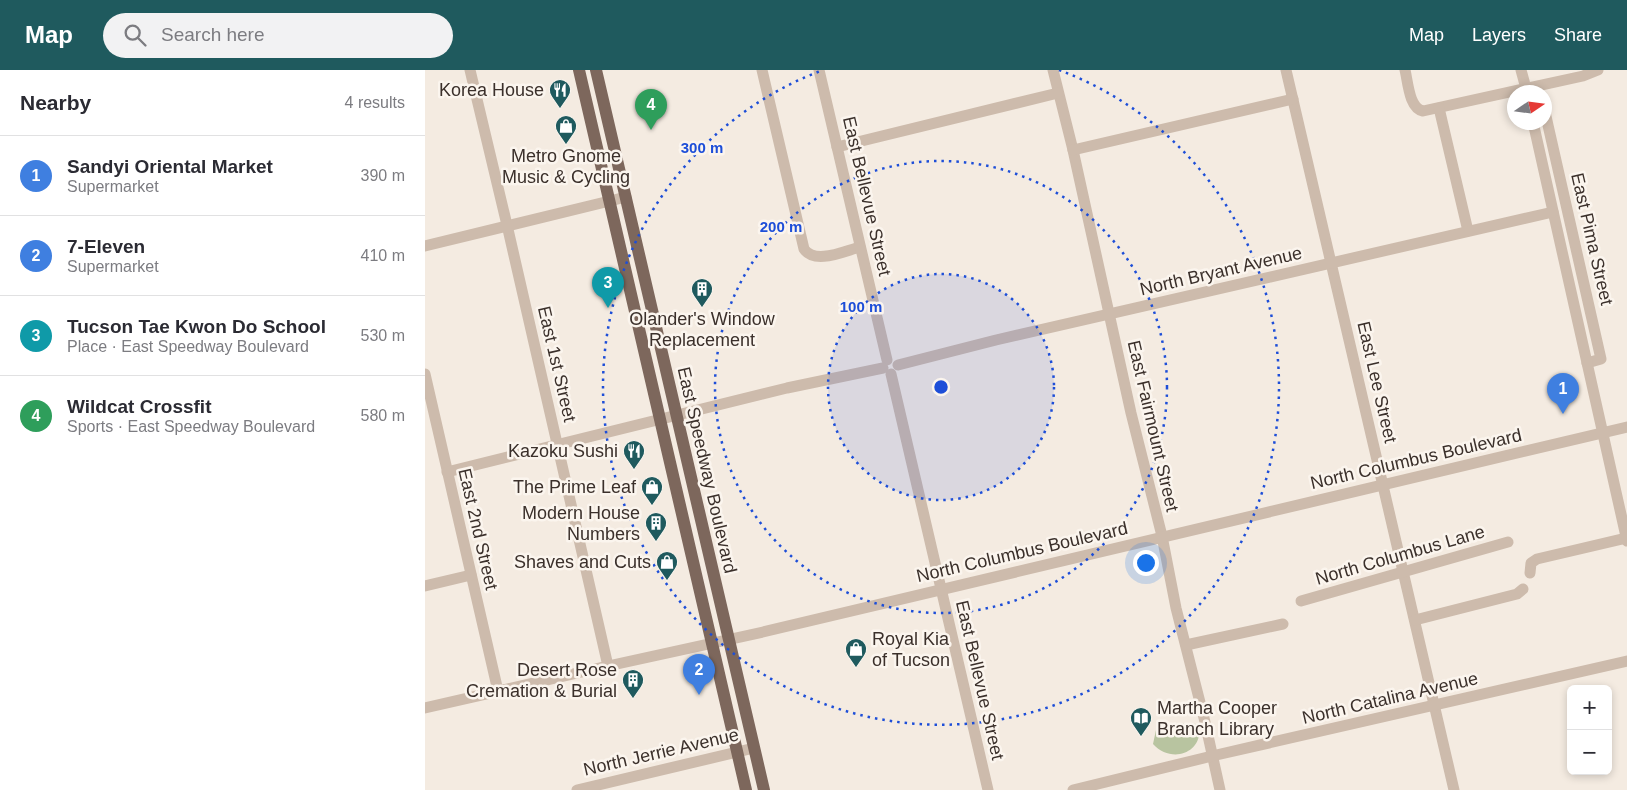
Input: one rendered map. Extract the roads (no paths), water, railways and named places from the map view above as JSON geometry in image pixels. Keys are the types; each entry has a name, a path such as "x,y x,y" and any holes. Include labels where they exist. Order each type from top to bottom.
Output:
{"main road":[{"name":"East Speedway Boulevard","path":"579,70 746,790"},
{"name":"East Speedway Boulevard","path":"596,70 764,790"}],"street":[{"name":"East 1st Street","path":"470,70 608,666"},
{"path":"761,70 804,249 811,255 821,257 860,247"},
{"name":"East Bellevue Street","path":"819,70 989,790"},
{"name":"East Fairmount Street","path":"1053,70 1162,536 1176,608 1220,790"},
{"name":"East Lee Street","path":"1286,70 1454,790"},
{"path":"1405,70 1413,104 1417,109 1423,111 1507,94"},
{"path":"1521,70 1525,85"},
{"path":"1552,85 1598,70"},
{"path":"837,147 1058,93"},
{"path":"1073,150 1293,99"},
{"path":"1439,108 1468,231"},
{"name":"East Pima Street","path":"1535,130 1627,540"},
{"name":"East Pima Street","path":"1549,130 1601,359 1587,363"},
{"path":"425,246 626,197"},
{"name":"North Bryant Avenue","path":"447,472 787,388 889,367 996,340 1553,212"},
{"name":"East 2nd Street","path":"425,374 498,691"},
{"name":"North Columbus Boulevard","path":"425,708 712,643 1627,427"},
{"path":"1530,573 1531,563 1537,559 1627,540"},
{"name":"North Columbus Lane","path":"1301,601 1508,542"},
{"path":"425,586 471,574"},
{"path":"1415,620 1517,594 1523,589"},
{"path":"1186,645 1283,624"},
{"name":"North Catalina Avenue","path":"1073,790 1212,756 1627,661"},
{"name":"North Jerrie Avenue","path":"577,790 754,748"}],"place":[{"name":"Korea House","path":"560,109"},
{"name":"Wildcat Crossfit","path":"651,130"},
{"name":"Metro Gnome Music & Cycling","path":"566,145"},
{"name":"Tucson Tae Kwon Do School","path":"608,308"},
{"name":"Olander's Window Replacement","path":"702,308"},
{"name":"Sandyi Oriental Market","path":"1563,414"},
{"name":"Kazoku Sushi","path":"634,470"},
{"name":"The Prime Leaf","path":"652,506"},
{"name":"Modern House Numbers","path":"656,542"},
{"name":"Shaves and Cuts","path":"667,581"},
{"name":"Royal Kia of Tucson","path":"856,668"},
{"name":"7-Eleven","path":"699,695"},
{"name":"Desert Rose Cremation & Burial","path":"633,699"},
{"name":"Martha Cooper Branch Library","path":"1141,737"}]}
